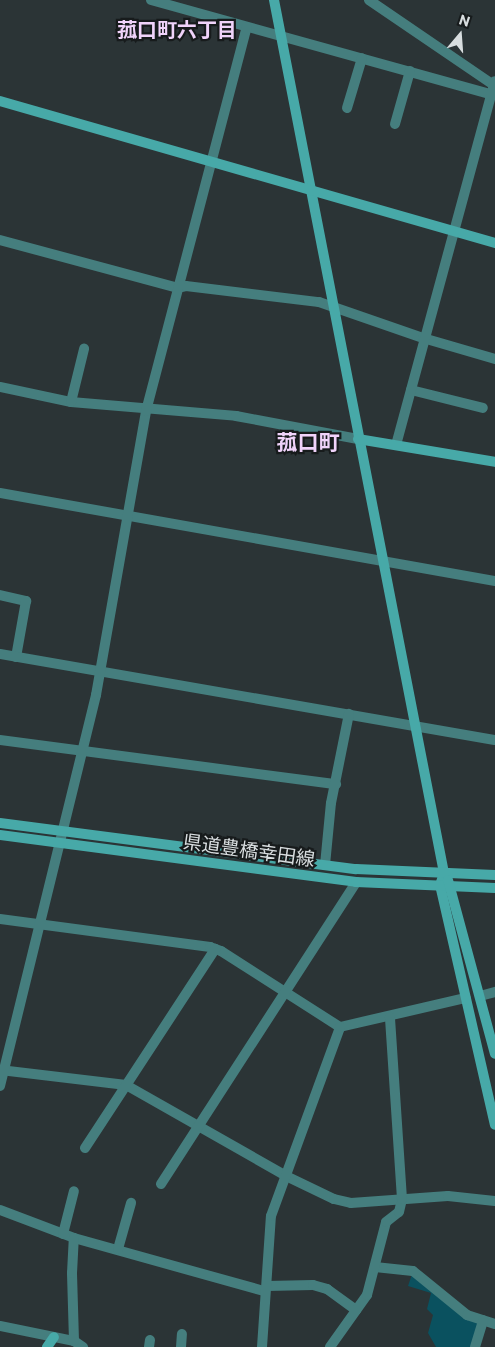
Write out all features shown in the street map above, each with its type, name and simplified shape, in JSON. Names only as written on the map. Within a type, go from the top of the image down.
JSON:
[{"type":"street","points":[[151,0],[410,71],[493,86]]},
{"type":"street","points":[[274,0],[308,187],[437,847],[444,873],[452,885],[495,1054]]},
{"type":"street","points":[[369,0],[493,86]]},
{"type":"street","points":[[0,1086],[2,1070],[83,751],[100,671],[146,411],[247,27]]},
{"type":"street","points":[[347,108],[362,58]]},
{"type":"street","points":[[394,124],[410,71]]},
{"type":"street","points":[[396,445],[423,338],[493,86]]},
{"type":"street","points":[[0,102],[308,187],[453,232],[495,243]]},
{"type":"street","points":[[0,240],[178,288],[186,286],[332,306],[423,338],[495,359]]},
{"type":"street","points":[[71,402],[84,349]]},
{"type":"street","points":[[0,387],[71,402],[146,411],[236,416],[495,462]]},
{"type":"street","points":[[411,390],[484,408]]},
{"type":"street","points":[[0,493],[495,581]]},
{"type":"street","points":[[0,595],[26,601],[16,657]]},
{"type":"street","points":[[0,654],[495,740]]},
{"type":"street","points":[[325,865],[336,784],[349,714]]},
{"type":"street","points":[[0,740],[336,784]]},
{"type":"street","name":"県道豊橋幸田線","points":[[0,824],[325,865],[495,875]]},
{"type":"street","name":"県道豊橋幸田線","points":[[0,835],[356,882],[495,888]]},
{"type":"street","points":[[444,873],[440,885],[495,1125]]},
{"type":"street","points":[[161,1184],[356,882]]},
{"type":"street","points":[[0,919],[215,949],[340,1027],[466,998]]},
{"type":"street","points":[[85,1148],[215,949]]},
{"type":"street","points":[[480,996],[495,992]]},
{"type":"street","points":[[330,1347],[367,1295],[386,1222],[398,1212],[402,1199],[390,1017]]},
{"type":"street","points":[[262,1347],[271,1216],[340,1027]]},
{"type":"street","points":[[2,1070],[126,1085],[286,1176],[334,1199],[351,1203],[448,1196],[495,1201]]},
{"type":"street","points":[[63,1234],[74,1191]]},
{"type":"street","points":[[118,1249],[131,1203]]},
{"type":"street","points":[[0,1210],[74,1238],[266,1288],[313,1285],[327,1288],[356,1310]]},
{"type":"street","points":[[0,1326],[79,1344],[74,1238]]},
{"type":"street","points":[[375,1267],[413,1271],[467,1315],[495,1324]]},
{"type":"street","points":[[475,1347],[483,1320]]},
{"type":"street","points":[[181,1347],[182,1334]]},
{"type":"street","points":[[47,1347],[54,1337]]},
{"type":"shaded area","points":[[412,1274],[477,1322],[479,1325],[472,1347],[436,1347],[428,1333],[433,1315],[427,1309],[431,1293],[408,1286]]},
{"type":"district","name":"菰口町六丁目","points":[[177,29]]},
{"type":"district","name":"菰口町","points":[[308,442]]}]
